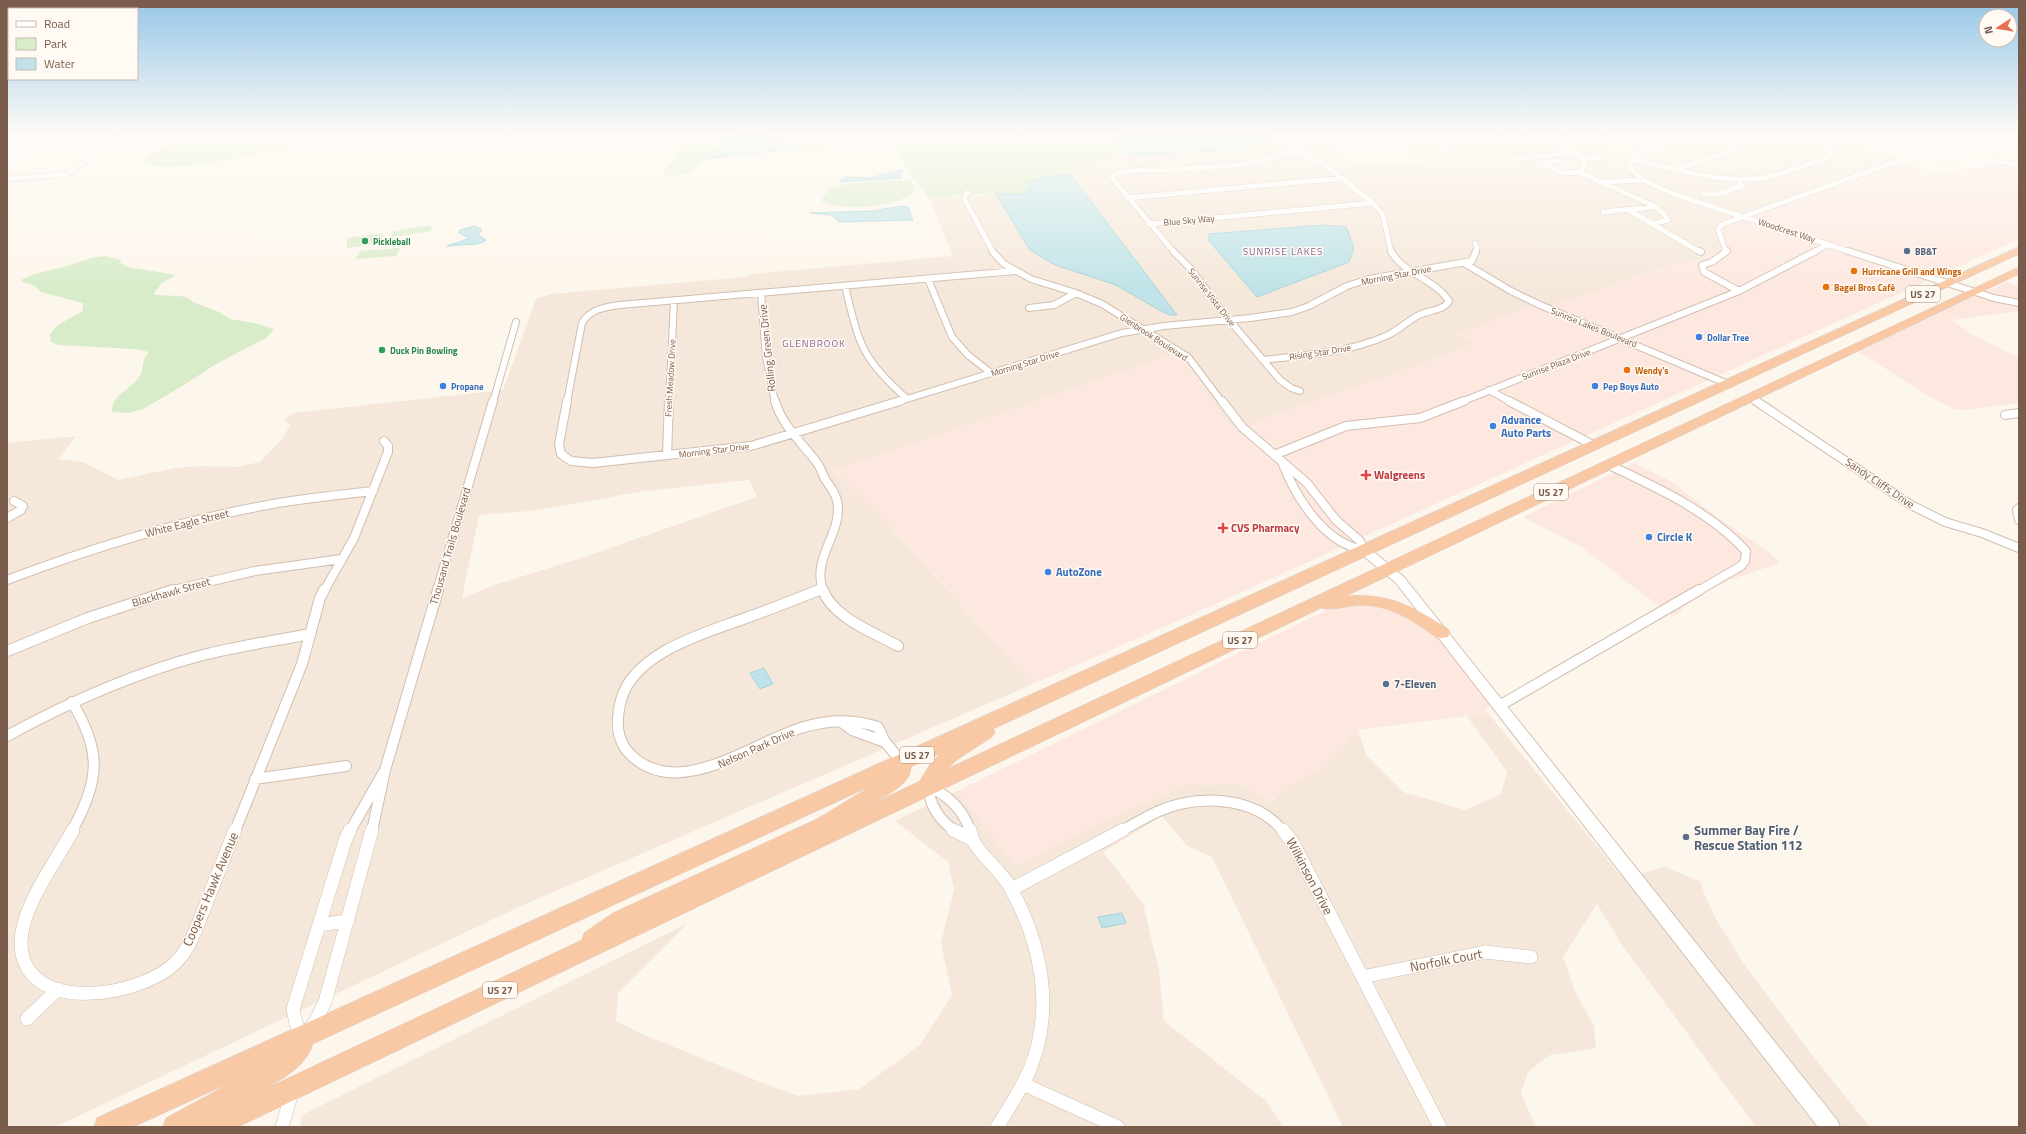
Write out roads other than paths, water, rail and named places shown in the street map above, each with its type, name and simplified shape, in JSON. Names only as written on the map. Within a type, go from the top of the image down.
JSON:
[{"type":"highway","name":"US 27","points":[[106,1127],[2019,250]]},
{"type":"highway","name":"US 27","points":[[211,1127],[2019,270]]},
{"type":"highway","points":[[1751,397],[1747,387],[1772,363]]},
{"type":"highway","points":[[1705,419],[1732,392],[1732,388],[1728,384]]},
{"type":"highway","points":[[1308,607],[1350,600],[1385,602],[1399,606],[1442,634]]},
{"type":"highway","points":[[928,787],[930,776],[940,764],[1017,710]]},
{"type":"highway","points":[[583,950],[598,934],[620,919],[835,818],[896,780],[902,771],[902,762]]},
{"type":"highway","points":[[175,1127],[281,1067],[299,1050],[304,1036]]},
{"type":"main road","points":[[1364,550],[1388,569],[1400,581],[1830,1127]]},
{"type":"street","name":"Sunrise Vista Drive","points":[[1116,186],[1149,224],[1195,273],[1229,319],[1282,382],[1300,391]]},
{"type":"street","points":[[1127,198],[1257,186]]},
{"type":"street","name":"Rising Star Drive","points":[[1263,360],[1324,353],[1364,344],[1393,332],[1419,315],[1442,308],[1448,303],[1448,298],[1445,294],[1411,272],[1395,258],[1389,249],[1384,217],[1380,210],[1374,203],[1352,186]]},
{"type":"street","points":[[1609,186],[1653,207],[1666,216],[1668,220],[1653,224]]},
{"type":"street","name":"Woodcrest Way","points":[[1655,186],[1663,190],[1994,298]]},
{"type":"street","points":[[1704,194],[1717,194],[1742,186]]},
{"type":"street","points":[[1740,291],[1704,272],[1702,265],[1712,262],[1728,251],[1718,229],[1723,224],[1743,216],[1827,186]]},
{"type":"street","name":"Glenbrook Boulevard","points":[[968,192],[964,198],[990,250],[1000,262],[1014,271],[1036,281],[1076,293],[1102,304],[1191,360],[1242,427],[1307,483],[1336,520],[1360,541],[1364,550]]},
{"type":"street","name":"Blue Sky Way","points":[[1149,224],[1374,203]]},
{"type":"street","points":[[1603,212],[1653,207]]},
{"type":"street","points":[[1627,210],[1702,252]]},
{"type":"street","points":[[1464,263],[1472,261],[1477,248],[1475,243]]},
{"type":"street","name":"Sunrise Plaza Drive","points":[[1274,455],[1346,426],[1412,420],[1740,291],[1778,273],[1791,262],[1829,244]]},
{"type":"street","name":"Morning Star Drive","points":[[571,461],[593,463],[752,446],[1107,337],[1143,329],[1300,310],[1319,303],[1339,290],[1356,283],[1377,277],[1464,263]]},
{"type":"street","name":"Sunrise Lakes Boulevard","points":[[1464,263],[1525,298],[1728,384]]},
{"type":"street","points":[[562,467],[571,461],[561,454],[559,444],[582,324],[590,311],[614,306],[1014,271]]},
{"type":"street","points":[[928,279],[952,337],[964,351],[991,373]]},
{"type":"street","points":[[845,286],[858,340],[863,351],[878,372],[906,398]]},
{"type":"street","name":"Rolling Green Drive","points":[[761,293],[771,392],[778,410],[792,434],[816,462],[836,498],[838,512],[821,560],[819,573],[822,589]]},
{"type":"street","points":[[1029,308],[1054,305],[1076,293]]},
{"type":"street","points":[[1994,298],[2019,303]]},
{"type":"street","points":[[1994,298],[2005,305],[2019,309]]},
{"type":"street","name":"Fresh Meadow Drive","points":[[667,455],[674,301]]},
{"type":"street","name":"Thousand Trails Boulevard","points":[[386,770],[350,829],[293,1009],[293,1020],[297,1029],[304,1036],[322,1010],[348,921],[373,827],[386,770],[516,322]]},
{"type":"street","points":[[1489,390],[1593,445]]},
{"type":"street","name":"Sandy Cliffs Drive","points":[[1751,397],[1911,505],[1945,522],[1982,533],[2019,548]]},
{"type":"street","points":[[2005,415],[2019,413]]},
{"type":"street","name":"Coopers Hawk Avenue","points":[[72,702],[88,728],[92,741],[95,763],[93,778],[79,816],[27,914],[23,924],[21,943],[24,962],[34,976],[45,984],[58,989],[91,994],[122,990],[160,974],[182,956],[194,933],[302,664],[320,598],[354,538],[373,491],[388,452],[388,446],[384,441]]},
{"type":"street","points":[[1284,464],[1292,485],[1320,522],[1342,542],[1364,550]]},
{"type":"street","points":[[1499,706],[1741,566],[1745,561],[1746,552],[1740,544],[1700,513],[1609,465]]},
{"type":"street","name":"White Eagle Street","points":[[7,580],[94,549],[185,523],[274,504],[373,491]]},
{"type":"street","points":[[7,518],[21,510],[22,506],[14,501]]},
{"type":"street","points":[[2019,508],[2017,510],[2019,520]]},
{"type":"street","name":"Blackhawk Street","points":[[7,651],[95,615],[171,590],[259,570],[342,559]]},
{"type":"street","points":[[822,589],[832,604],[843,614],[898,646]]},
{"type":"street","name":"Nelson Park Drive","points":[[822,589],[697,636],[656,657],[634,677],[625,691],[618,715],[618,732],[624,748],[636,760],[656,769],[681,772],[702,770],[726,763],[791,731],[803,727],[842,723],[852,730],[885,742],[902,762]]},
{"type":"street","points":[[7,736],[72,702],[115,683],[173,664],[236,648],[310,634]]},
{"type":"street","points":[[255,779],[346,766]]},
{"type":"street","points":[[972,840],[958,835],[948,826],[931,803],[928,787],[940,791],[950,800],[969,826],[972,840],[1000,872],[1012,889],[1037,944],[1044,987],[1044,1010],[1040,1039],[1036,1054],[1023,1084],[1012,1106],[997,1127]]},
{"type":"street","name":"Wilkinson Drive","points":[[1012,889],[1167,808],[1184,803],[1209,800],[1239,804],[1265,814],[1286,833],[1440,1127]]},
{"type":"street","points":[[319,926],[348,921]]},
{"type":"street","name":"Norfolk Court","points":[[1362,977],[1485,952],[1531,957]]},
{"type":"street","points":[[27,1019],[58,989]]},
{"type":"street","points":[[1023,1084],[1118,1127]]},
{"type":"street","points":[[282,1127],[293,1088]]},
{"type":"water","points":[[1029,186],[1079,186],[1177,315],[1170,315],[1159,310],[1116,285],[1055,265],[1030,250],[996,194],[1024,194]]},
{"type":"water","points":[[902,206],[908,207],[913,220],[839,222],[831,215],[810,213],[872,211]]},
{"type":"water","points":[[1324,225],[1346,227],[1354,248],[1349,262],[1257,297],[1209,241],[1209,234]]},
{"type":"water","points":[[475,226],[482,230],[478,235],[485,239],[485,241],[477,244],[447,246],[468,239],[468,237],[459,233],[460,230]]},
{"type":"water","points":[[764,668],[773,684],[760,689],[750,673]]},
{"type":"water","points":[[1122,913],[1126,923],[1102,928],[1098,917]]},
{"type":"place","name":"Pickleball","points":[[365,241]]},
{"type":"place","name":"BB&T","points":[[1907,251]]},
{"type":"place","name":"Hurricane Grill and Wings","points":[[1854,271]]},
{"type":"place","name":"Bagel Bros Café","points":[[1826,287]]},
{"type":"place","name":"Dollar Tree","points":[[1699,337]]},
{"type":"place","name":"Duck Pin Bowling","points":[[382,350]]},
{"type":"place","name":"Wendy's","points":[[1627,370]]},
{"type":"place","name":"Propane","points":[[443,386]]},
{"type":"place","name":"Pep Boys Auto","points":[[1595,386]]},
{"type":"place","name":"Advance Auto Parts","points":[[1493,426]]},
{"type":"place","name":"Walgreens","points":[[1366,475]]},
{"type":"place","name":"CVS Pharmacy","points":[[1223,528]]},
{"type":"place","name":"Circle K","points":[[1649,537]]},
{"type":"place","name":"AutoZone","points":[[1048,572]]},
{"type":"place","name":"7-Eleven","points":[[1386,684]]},
{"type":"place","name":"Summer Bay Fire / Rescue Station 112","points":[[1686,837]]},
{"type":"district","name":"SUNRISE LAKES","points":[[1283,251]]},
{"type":"district","name":"GLENBROOK","points":[[814,343]]}]
